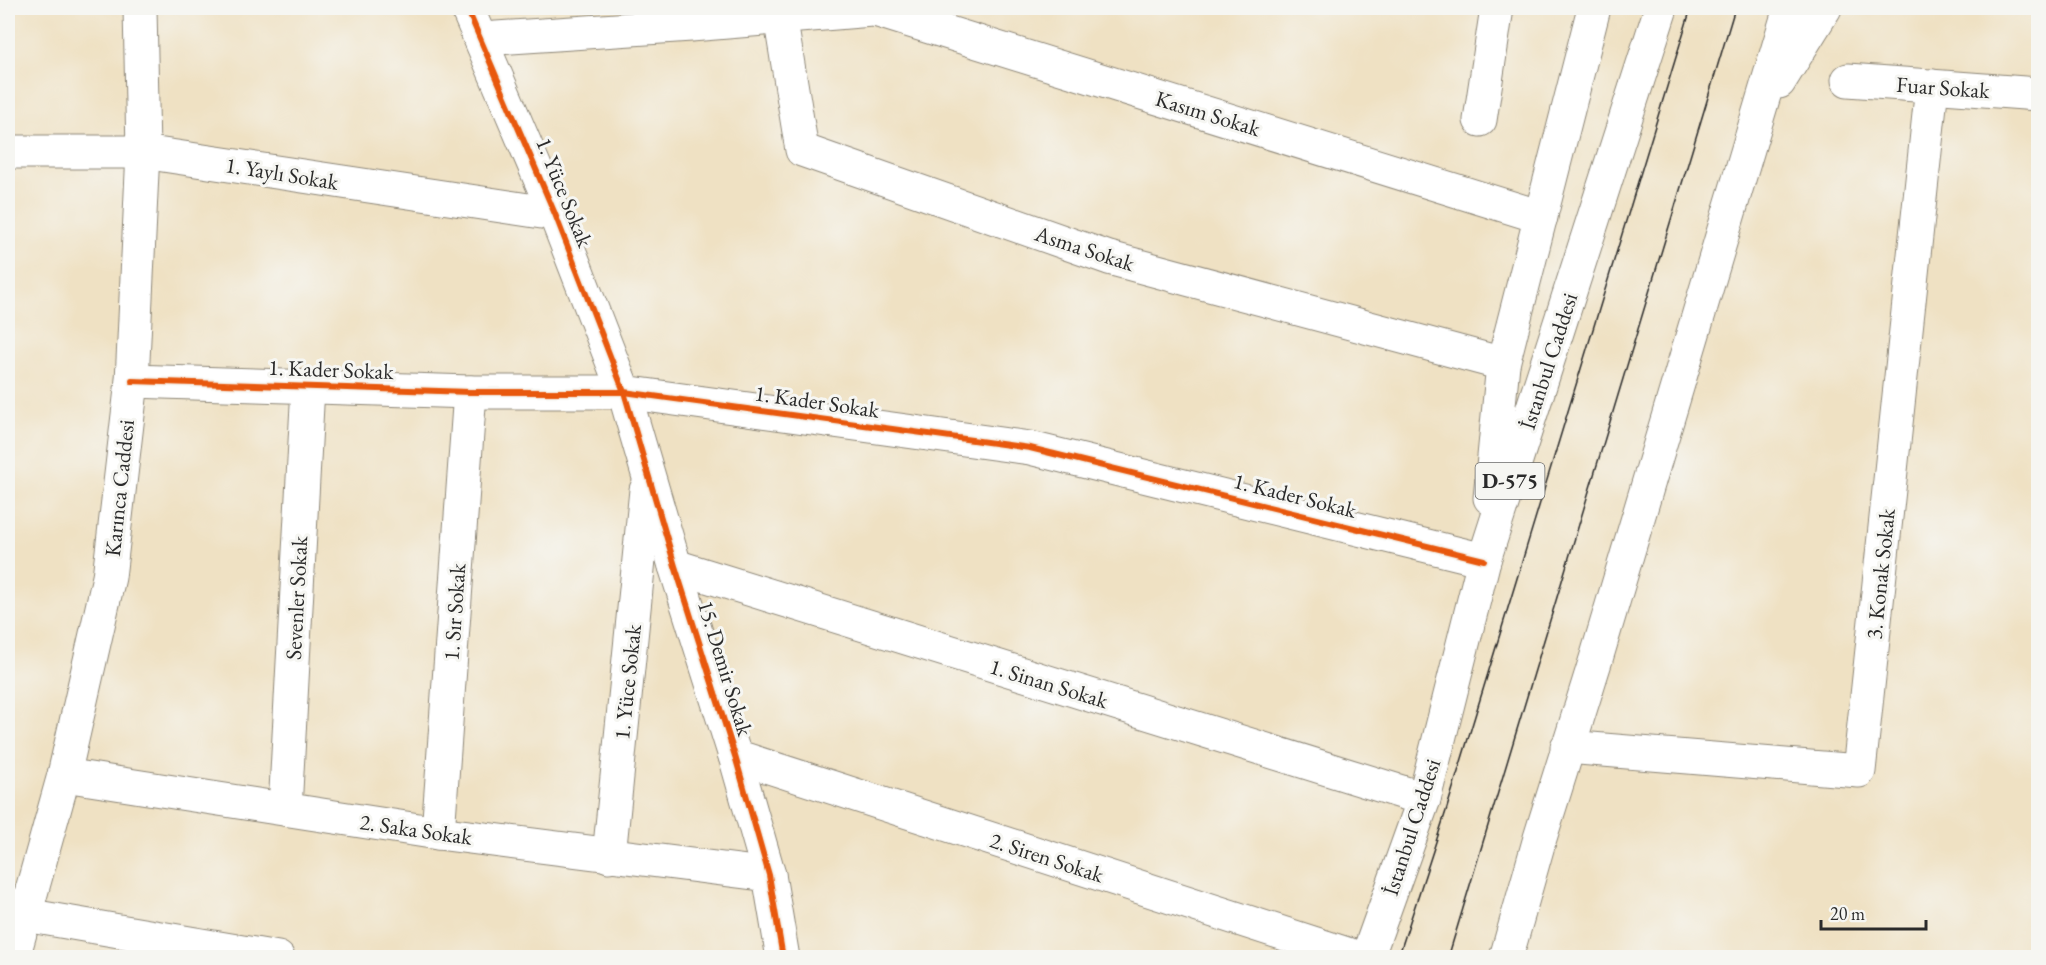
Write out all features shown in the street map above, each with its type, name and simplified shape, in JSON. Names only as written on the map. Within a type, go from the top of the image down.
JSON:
[{"type":"main road","name":"Karınca Caddesi","points":[[13,957],[64,775],[109,577],[132,381],[143,152],[140,8]]},
{"type":"main road","name":"1. Yüce Sokak","points":[[467,8],[555,214],[624,392]]},
{"type":"main road","points":[[1480,120],[1497,8]]},
{"type":"main road","points":[[1484,560],[1503,364],[1594,8]]},
{"type":"main road","name":"İstanbul Caddesi","points":[[1367,957],[1424,799],[1484,560],[1661,8]]},
{"type":"main road","points":[[1506,957],[1790,8]]},
{"type":"main road","points":[[1755,122],[1825,8]]},
{"type":"main road","points":[[482,39],[693,16],[780,16],[886,9]]},
{"type":"main road","name":"Kasım Sokak","points":[[886,9],[1540,217]]},
{"type":"main road","name":"Asma Sokak","points":[[780,16],[802,150],[1109,258],[1503,364]]},
{"type":"main road","name":"Fuar Sokak","points":[[1848,80],[2038,94]]},
{"type":"main road","name":"3. Konak Sokak","points":[[1567,747],[1859,771],[1932,86]]},
{"type":"main road","name":"1. Yaylı Sokak","points":[[8,152],[143,152],[555,214]]},
{"type":"main road","name":"1. Kader Sokak","points":[[132,381],[470,392],[624,392],[1030,448],[1484,560]]},
{"type":"main road","name":"Sevenler Sokak","points":[[285,809],[308,387]]},
{"type":"main road","name":"1. Sır Sokak","points":[[438,833],[470,392]]},
{"type":"main road","name":"15. Demir Sokak","points":[[624,392],[675,566],[735,756],[790,955]]},
{"type":"main road","name":"1. Yüce Sokak","points":[[609,855],[648,474]]},
{"type":"main road","name":"1. Sinan Sokak","points":[[675,566],[1424,799]]},
{"type":"main road","name":"2. Siren Sokak","points":[[735,756],[1359,957]]},
{"type":"main road","name":"2. Saka Sokak","points":[[64,775],[438,833],[769,875]]},
{"type":"main road","points":[[25,915],[278,957]]},
{"type":"tram line","points":[[1398,958],[1446,811],[1691,8]]},
{"type":"tram line","points":[[1448,958],[1735,8]]},
{"type":"cycle path","points":[[467,8],[555,214],[624,392],[769,875],[783,958]]},
{"type":"cycle path","points":[[132,381],[470,392],[624,392],[1030,448],[1484,560]]}]
